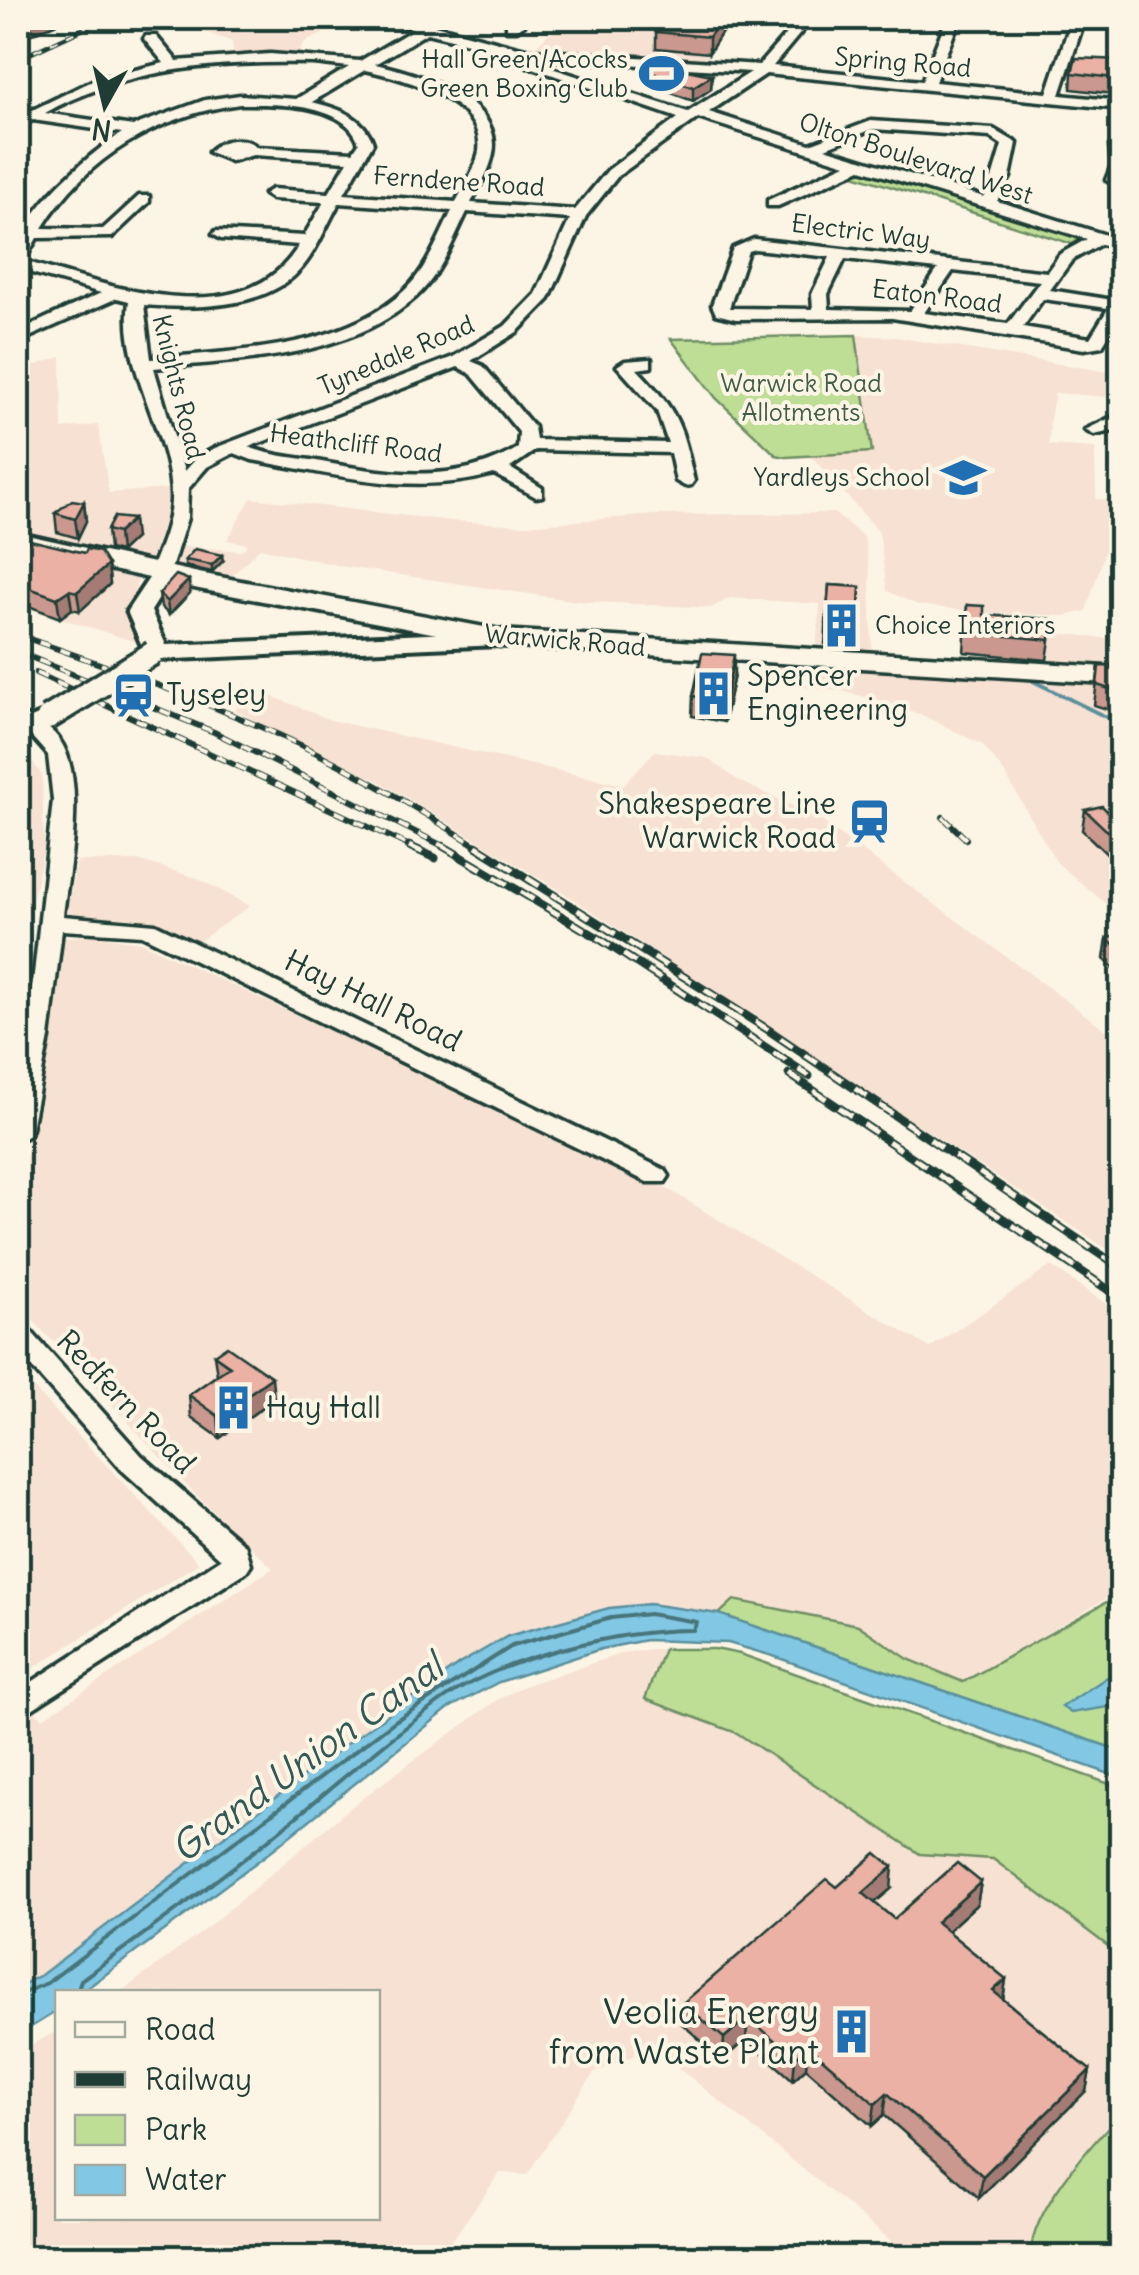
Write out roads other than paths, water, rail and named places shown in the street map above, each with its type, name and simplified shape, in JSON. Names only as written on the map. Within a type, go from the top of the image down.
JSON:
[{"type":"highway","name":"Warwick Road","points":[[18,542],[163,574],[500,638],[1122,676]]},
{"type":"main road","points":[[152,653],[154,646],[140,611],[163,574]]},
{"type":"main road","points":[[403,642],[433,636],[442,627]]},
{"type":"main road","points":[[33,722],[152,653],[500,638]]},
{"type":"street","name":"Spring Road","points":[[385,18],[530,54],[1122,105]]},
{"type":"street","name":"Tynedale Road","points":[[228,450],[459,360],[525,318],[551,282],[580,215],[628,159],[737,90],[761,71],[807,18]]},
{"type":"street","points":[[926,87],[954,18]]},
{"type":"street","points":[[1052,98],[1079,18]]},
{"type":"street","points":[[298,103],[427,27]]},
{"type":"street","name":"Olton Boulevard West","points":[[446,33],[692,115],[1122,245]]},
{"type":"street","points":[[150,39],[174,66]]},
{"type":"street","points":[[24,119],[83,88],[174,66],[283,60],[360,66],[407,78],[446,93],[472,112],[486,130],[487,153],[419,284],[379,315],[287,348],[146,364]]},
{"type":"street","points":[[256,100],[298,103],[336,114],[360,129],[366,142],[283,279],[247,294],[190,303],[136,299],[18,261],[32,233],[65,187],[150,120],[199,106],[256,100]]},
{"type":"street","points":[[24,119],[134,131]]},
{"type":"street","points":[[810,149],[871,125],[993,134],[1010,143],[1001,183],[995,197],[985,205]]},
{"type":"street","points":[[723,129],[724,134],[839,173],[1071,246]]},
{"type":"street","points":[[1122,144],[1117,146],[1119,165],[1113,180],[1122,185]]},
{"type":"street","points":[[253,151],[356,157]]},
{"type":"street","points":[[773,203],[858,165]]},
{"type":"street","name":"Ferndene Road","points":[[272,194],[580,215]]},
{"type":"street","points":[[32,233],[91,236],[113,232],[144,199]]},
{"type":"street","points":[[220,234],[310,240]]},
{"type":"street","name":"Eaton Road","points":[[726,313],[914,316],[1012,330],[1066,257],[1100,238]]},
{"type":"street","name":"Electric Way","points":[[726,313],[720,305],[743,246],[948,267],[1042,285],[1117,308],[1096,342],[1084,344],[1012,330]]},
{"type":"street","points":[[821,312],[820,294],[840,254]]},
{"type":"street","points":[[914,316],[948,267]]},
{"type":"street","points":[[18,337],[114,293]]},
{"type":"street","name":"Knights Road","points":[[136,299],[134,314],[180,488],[177,519],[160,569],[163,574]]},
{"type":"street","points":[[459,360],[477,370],[498,394],[528,430],[530,445],[675,448]]},
{"type":"street","points":[[644,363],[626,366],[665,410],[674,428],[675,448],[685,481]]},
{"type":"street","name":"Heathcliff Road","points":[[166,443],[184,449],[228,450],[419,480],[466,478],[498,469],[530,445]]},
{"type":"street","name":"Knights Road","points":[[180,488],[201,463],[228,450]]},
{"type":"street","points":[[498,469],[536,492]]},
{"type":"street","points":[[18,1134],[52,922],[63,796],[57,752],[33,722]]},
{"type":"street","name":"Hay Hall Road","points":[[52,922],[147,929],[656,1176]]},
{"type":"street","name":"Redfern Road","points":[[18,1335],[132,1463],[235,1553],[236,1564],[18,1706]]},
{"type":"water","points":[[649,1604],[719,1614],[1121,1751],[1121,1778],[728,1643],[646,1640],[601,1649],[499,1682],[449,1708],[266,1855],[85,1990],[55,1990],[55,2012],[18,2035],[18,1987],[41,1975],[353,1739],[459,1664],[508,1636],[609,1608]]},
{"type":"water","points":[[1121,1668],[1121,1705],[1071,1713],[1062,1707]]},
{"type":"waterway","points":[[1033,681],[1122,725]]},
{"type":"railway","points":[[18,59],[107,18]]},
{"type":"railway","points":[[18,635],[118,670],[281,736],[407,803],[480,848]]},
{"type":"railway","points":[[18,652],[214,732],[443,846]]},
{"type":"railway","points":[[36,673],[414,848]]},
{"type":"railway","points":[[943,817],[966,839]]},
{"type":"railway","points":[[409,846],[435,858]]},
{"type":"railway","points":[[443,846],[447,848]]},
{"type":"railway","points":[[443,846],[600,939],[809,1076]]},
{"type":"railway","points":[[476,846],[767,1029],[1122,1269]]},
{"type":"railway","points":[[789,1074],[1122,1299]]},
{"type":"place","name":"Hall Green/Acocks Green Boxing Club","points":[[661,73]]},
{"type":"place","name":"Yardleys School","points":[[963,477]]},
{"type":"place","name":"Choice Interiors","points":[[842,625]]},
{"type":"place","name":"Spencer Engineering","points":[[714,693]]},
{"type":"place","name":"Tyseley","points":[[133,695]]},
{"type":"place","name":"Shakespeare Line Warwick Road","points":[[869,821]]},
{"type":"place","name":"Hay Hall","points":[[233,1408]]},
{"type":"place","name":"Veolia Energy from Waste Plant","points":[[852,2032]]},
{"type":"park label","name":"Warwick Road Allotments","points":[[801,398]]},
{"type":"water label","name":"Grand Union Canal","points":[[307,1758]]}]
